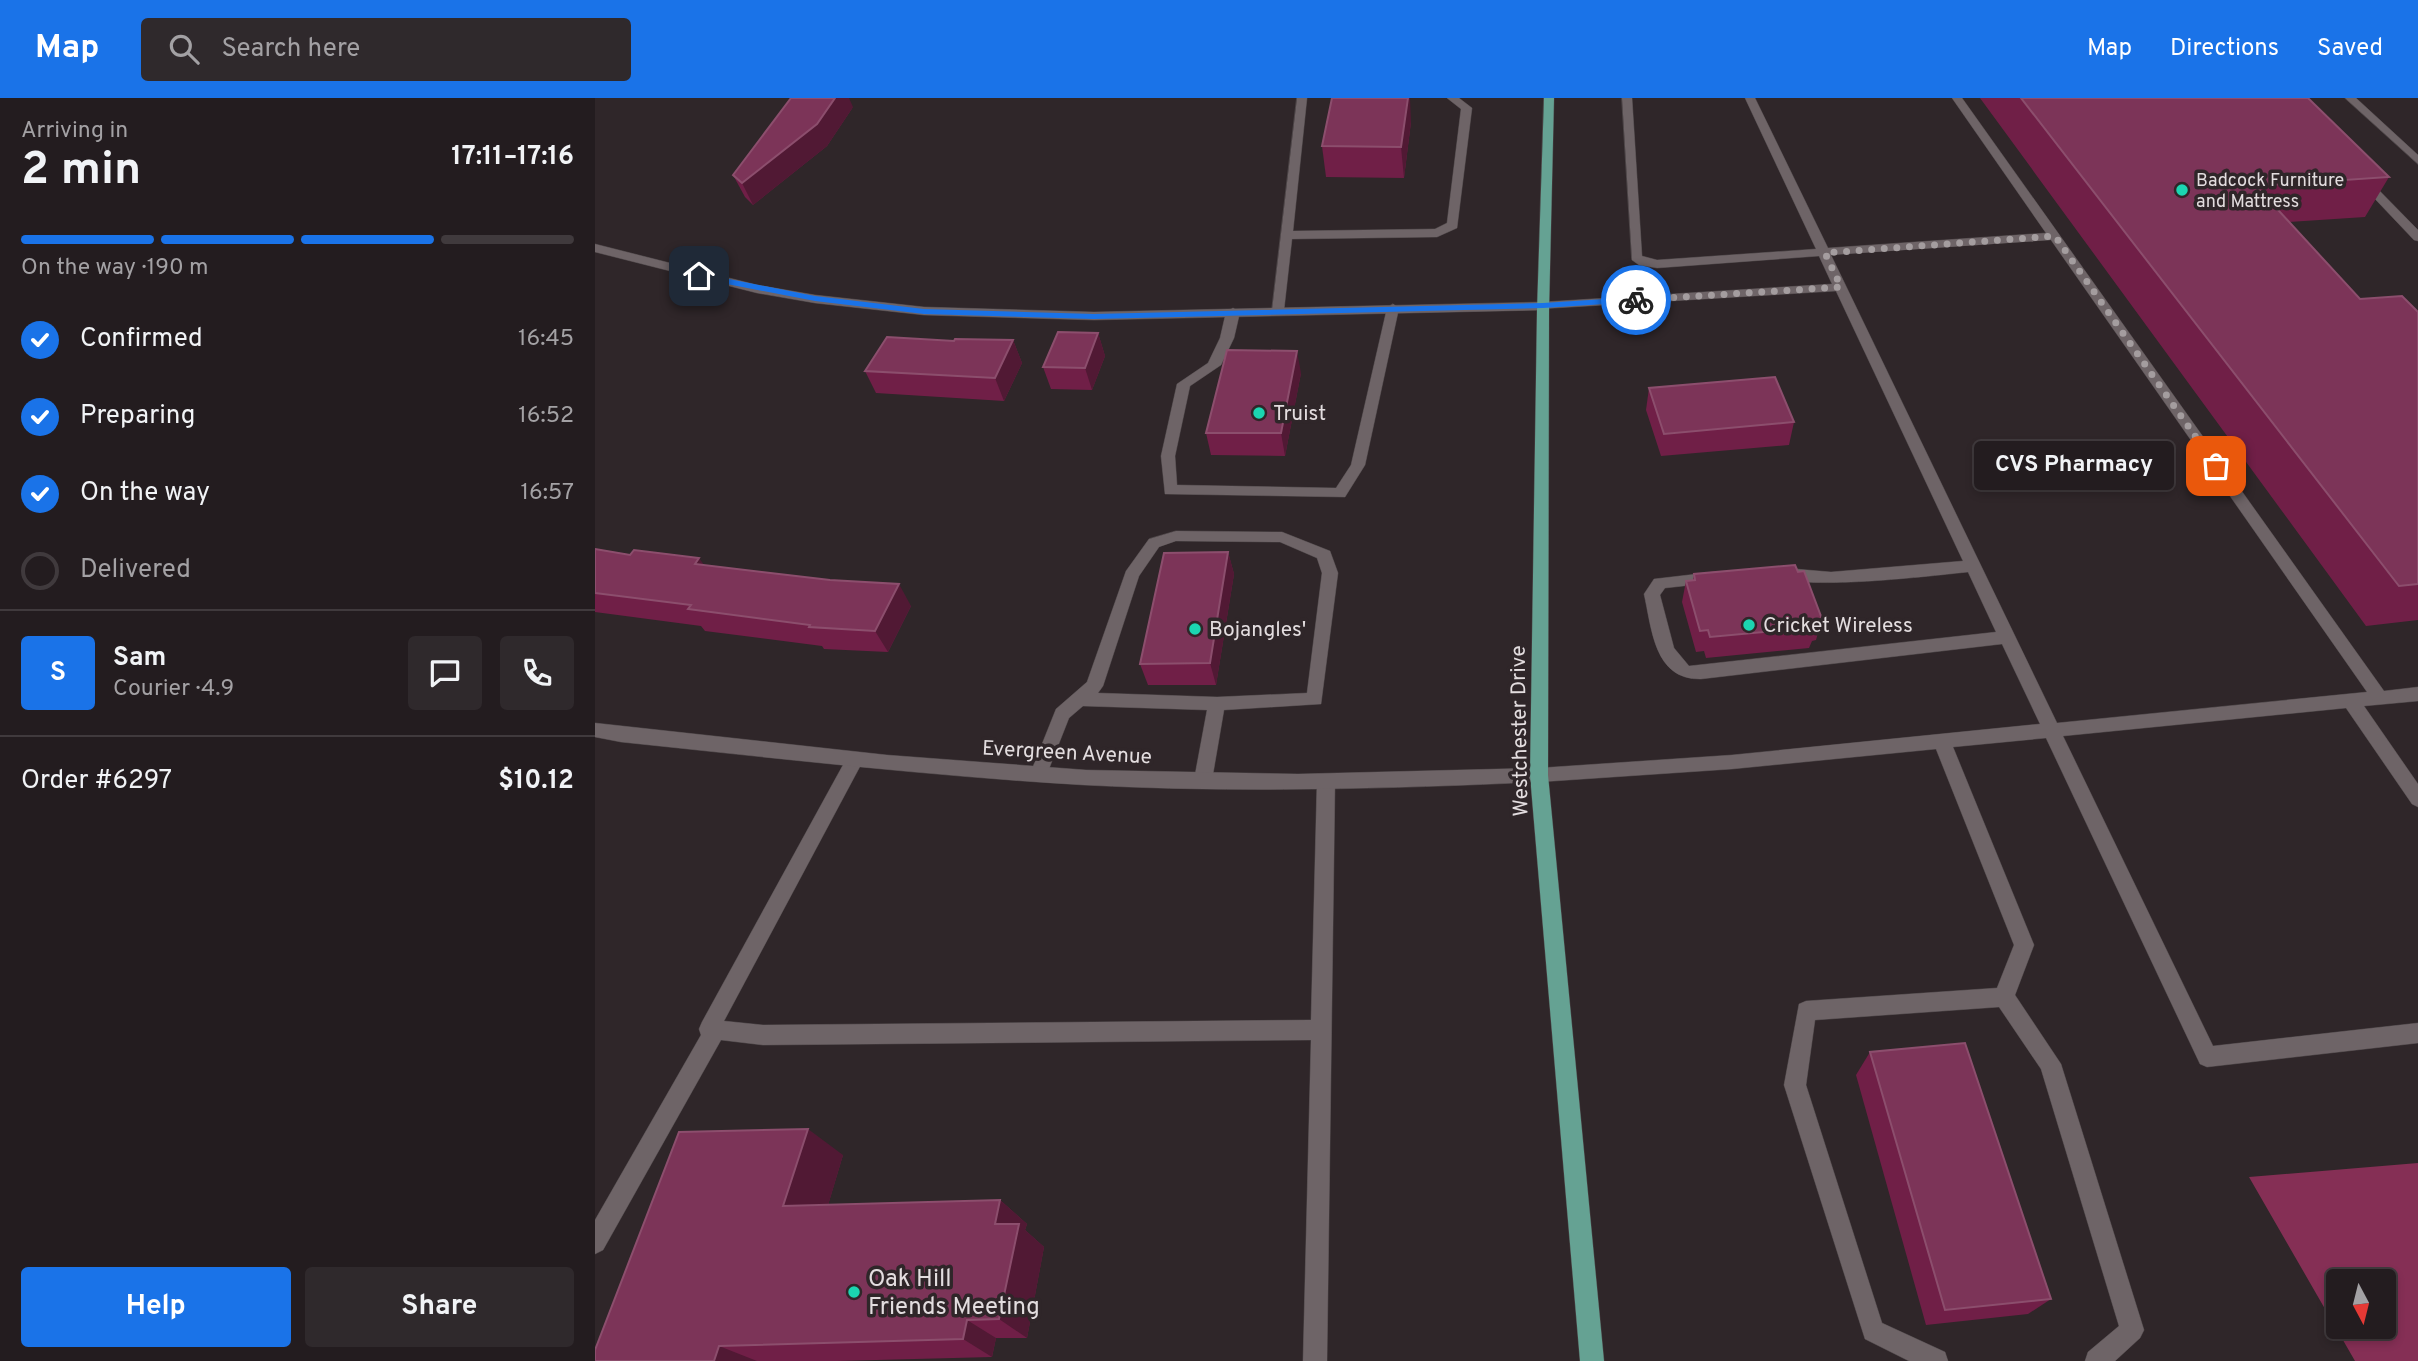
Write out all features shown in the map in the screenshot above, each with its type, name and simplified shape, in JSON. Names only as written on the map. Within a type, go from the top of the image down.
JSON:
[{"type":"main road","name":"Westchester Drive","points":[[1549,98],[1549,172],[1543,306],[1539,775],[1592,1361]]},
{"type":"street","points":[[1278,310],[1302,98]]},
{"type":"street","points":[[1286,235],[1437,233],[1453,225],[1467,108],[1452,98]]},
{"type":"street","points":[[1627,98],[1636,257],[1643,262],[1657,264],[2055,236]]},
{"type":"street","points":[[1750,98],[2207,1058],[2418,1033]]},
{"type":"street","points":[[1957,98],[2380,698]]},
{"type":"street","points":[[2350,98],[2418,161]]},
{"type":"street","points":[[2351,167],[2418,237]]},
{"type":"street","points":[[595,248],[757,289],[815,299],[924,311],[1094,316],[1543,306],[1841,287]]},
{"type":"street","points":[[1233,312],[1227,338],[1214,365],[1184,384],[1179,397],[1168,456],[1170,490],[1340,493],[1358,465],[1393,309]]},
{"type":"street","points":[[1039,774],[1062,715],[1094,686],[1132,575],[1154,544],[1176,536],[1282,537],[1324,555],[1330,573],[1315,699],[1217,704],[1081,699]]},
{"type":"street","points":[[1769,575],[1796,573],[1831,579],[1974,566]]},
{"type":"street","points":[[1728,578],[1660,583],[1652,594],[1665,648],[1673,662],[1683,671],[1700,672],[2008,637]]},
{"type":"street","name":"Evergreen Avenue","points":[[595,730],[855,759],[1039,774],[1203,780],[1393,782],[1732,762],[2418,694]]},
{"type":"street","points":[[2351,701],[2418,799]]},
{"type":"street","points":[[1203,780],[1217,704]]},
{"type":"street","points":[[1943,742],[2025,945],[2004,997]]},
{"type":"street","points":[[855,759],[709,1029],[763,1035],[1321,1030]]},
{"type":"street","points":[[1315,1361],[1326,781]]},
{"type":"street","points":[[1936,1361],[1873,1331],[1795,1085],[1806,1010],[2004,997]]},
{"type":"street","points":[[2004,997],[2050,1064],[2132,1330],[2097,1361]]},
{"type":"street","points":[[595,1242],[715,1030]]},
{"type":"shaded area","points":[[2418,1163],[2418,1361],[2355,1361],[2342,1339],[2396,1339],[2396,1269],[2326,1269],[2326,1311],[2249,1177]]},
{"type":"building","points":[[791,98],[835,98],[817,124],[742,183],[733,175]]},
{"type":"building","points":[[1332,98],[1408,98],[1401,147],[1322,146]]},
{"type":"building","points":[[2021,98],[2308,98],[2389,177],[2256,186],[2360,299],[2402,296],[2418,312],[2418,584],[2399,586]]},
{"type":"building","points":[[1058,332],[1098,333],[1085,368],[1043,367]]},
{"type":"building","points":[[887,337],[954,341],[1013,340],[995,378],[865,371]]},
{"type":"building","points":[[1227,350],[1297,351],[1281,433],[1206,433]]},
{"type":"building","points":[[1775,377],[1794,422],[1664,434],[1649,388]]},
{"type":"building","points":[[595,549],[630,555],[634,550],[699,558],[695,564],[830,580],[899,584],[875,631],[809,627],[810,625],[688,609],[691,605],[595,593]]},
{"type":"building","points":[[1228,552],[1210,663],[1140,664],[1164,553]]},
{"type":"building","points":[[1795,565],[1798,572],[1804,571],[1822,619],[1813,620],[1816,627],[1710,637],[1708,630],[1700,631],[1686,581],[1695,580],[1694,574]]},
{"type":"building","points":[[1965,1043],[2051,1299],[1945,1310],[1870,1052]]},
{"type":"building","name":"Oak Hill Friends Meeting","points":[[808,1129],[783,1206],[1000,1200],[995,1224],[1019,1224],[999,1319],[967,1320],[963,1339],[719,1346],[714,1361],[595,1361],[595,1350],[679,1132]]},
{"type":"way so far","points":[[1636,300],[1841,287],[1825,253],[2055,236],[2216,466]]},
{"type":"place","name":"Badcock Furniture and Mattress","points":[[2182,190]]},
{"type":"place","name":"Truist","points":[[1259,413]]},
{"type":"place","name":"CVS Pharmacy","points":[[2216,466]]},
{"type":"place","name":"Cricket Wireless","points":[[1749,625]]},
{"type":"place","name":"Bojangles'","points":[[1195,629]]},
{"type":"place","name":"Oak Hill Friends Meeting","points":[[854,1292]]},
{"type":"route","points":[[699,276],[815,299],[924,311],[1094,316],[1543,306],[1636,300]]}]
